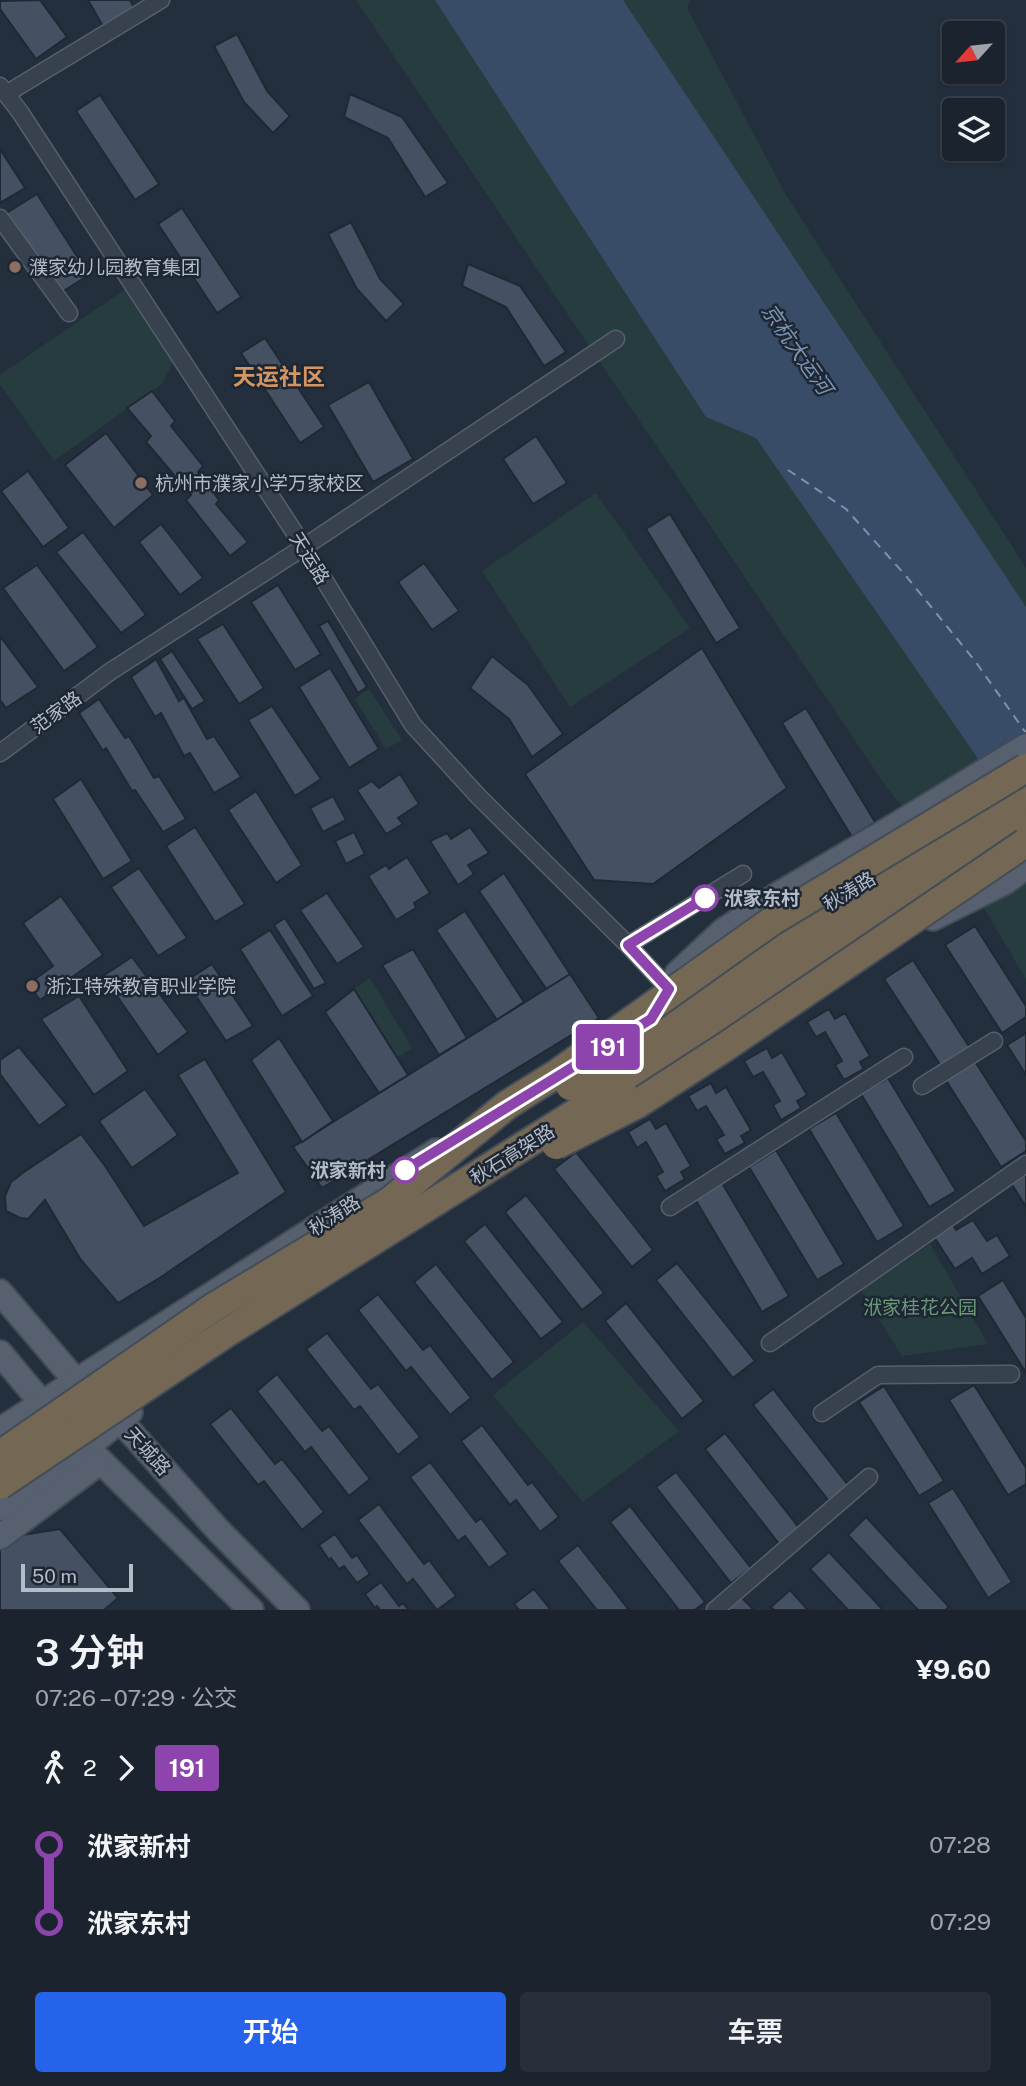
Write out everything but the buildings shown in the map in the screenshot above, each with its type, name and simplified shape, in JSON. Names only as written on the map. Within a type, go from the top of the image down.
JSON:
[{"type":"highway","points":[[391,1216],[507,1105],[558,1073],[772,921],[1026,768]]},
{"type":"highway","name":"秋石高架路","points":[[0,1485],[226,1333],[391,1216],[874,890],[1026,795]]},
{"type":"highway","name":"秋石高架路","points":[[0,1455],[214,1307],[391,1216],[1026,824]]},
{"type":"highway","points":[[391,1216],[637,1104],[1026,843]]},
{"type":"main road","points":[[651,1019],[678,973],[723,931],[779,894],[1026,746]]},
{"type":"main road","name":"秋涛路","points":[[0,1430],[377,1187],[651,1019],[786,928],[940,837],[1026,782]]},
{"type":"main road","points":[[0,1537],[93,1455],[119,1419],[639,1085],[704,1047],[831,961],[970,888],[1026,843]]},
{"type":"main road","points":[[970,888],[1004,882],[1026,867]]},
{"type":"main road","name":"天城路","points":[[0,1292],[75,1380],[119,1419],[218,1530],[297,1610]]},
{"type":"main road","name":"天城路","points":[[0,1353],[41,1402],[251,1610]]},
{"type":"main road","points":[[0,1508],[93,1455]]},
{"type":"street","points":[[3,90],[161,0]]},
{"type":"street","name":"天运路","points":[[3,90],[304,547],[414,725],[478,796],[669,989]]},
{"type":"street","points":[[0,218],[69,313]]},
{"type":"street","name":"范家路","points":[[0,753],[111,671],[304,547],[616,339]]},
{"type":"street","points":[[628,945],[743,874]]},
{"type":"street","points":[[922,1086],[994,1041]]},
{"type":"street","points":[[670,1207],[904,1057]]},
{"type":"street","points":[[770,1343],[1026,1164]]},
{"type":"street","points":[[822,1413],[878,1375],[1011,1374]]},
{"type":"street","points":[[715,1610],[869,1477]]},
{"type":"green space","points":[[356,0],[690,0],[687,8],[786,195],[1026,568],[1026,979],[981,903],[887,788]]},
{"type":"green space","points":[[127,288],[173,362],[162,384],[54,461],[0,384],[0,375]]},
{"type":"green space","points":[[596,493],[690,628],[570,707],[482,571]]},
{"type":"green space","points":[[369,689],[402,740],[386,749],[355,699]]},
{"type":"green space","points":[[370,978],[412,1048],[397,1057],[354,989]]},
{"type":"green space","name":"洑家桂花公园","points":[[930,1244],[988,1344],[902,1356],[861,1290]]},
{"type":"green space","points":[[583,1322],[679,1431],[583,1502],[493,1395]]},
{"type":"water","name":"京杭大运河","points":[[435,0],[623,0],[1026,607],[1026,828],[756,438],[706,417]]},
{"type":"ferry route","points":[[788,470],[846,509],[906,576],[975,661],[1026,733]]},
{"type":"bus line","name":"191","points":[[405,1170],[645,1025],[669,989],[628,945],[705,898]]},
{"type":"place","name":"濮家幼儿园教育集团","points":[[15,267]]},
{"type":"place","name":"杭州市濮家小学万家校区","points":[[141,483]]},
{"type":"place","name":"洑家东村","points":[[705,898]]},
{"type":"place","name":"浙江特殊教育职业学院","points":[[32,986]]},
{"type":"place","name":"洑家新村","points":[[405,1170]]},
{"type":"district","name":"天运社区","points":[[279,376]]}]
